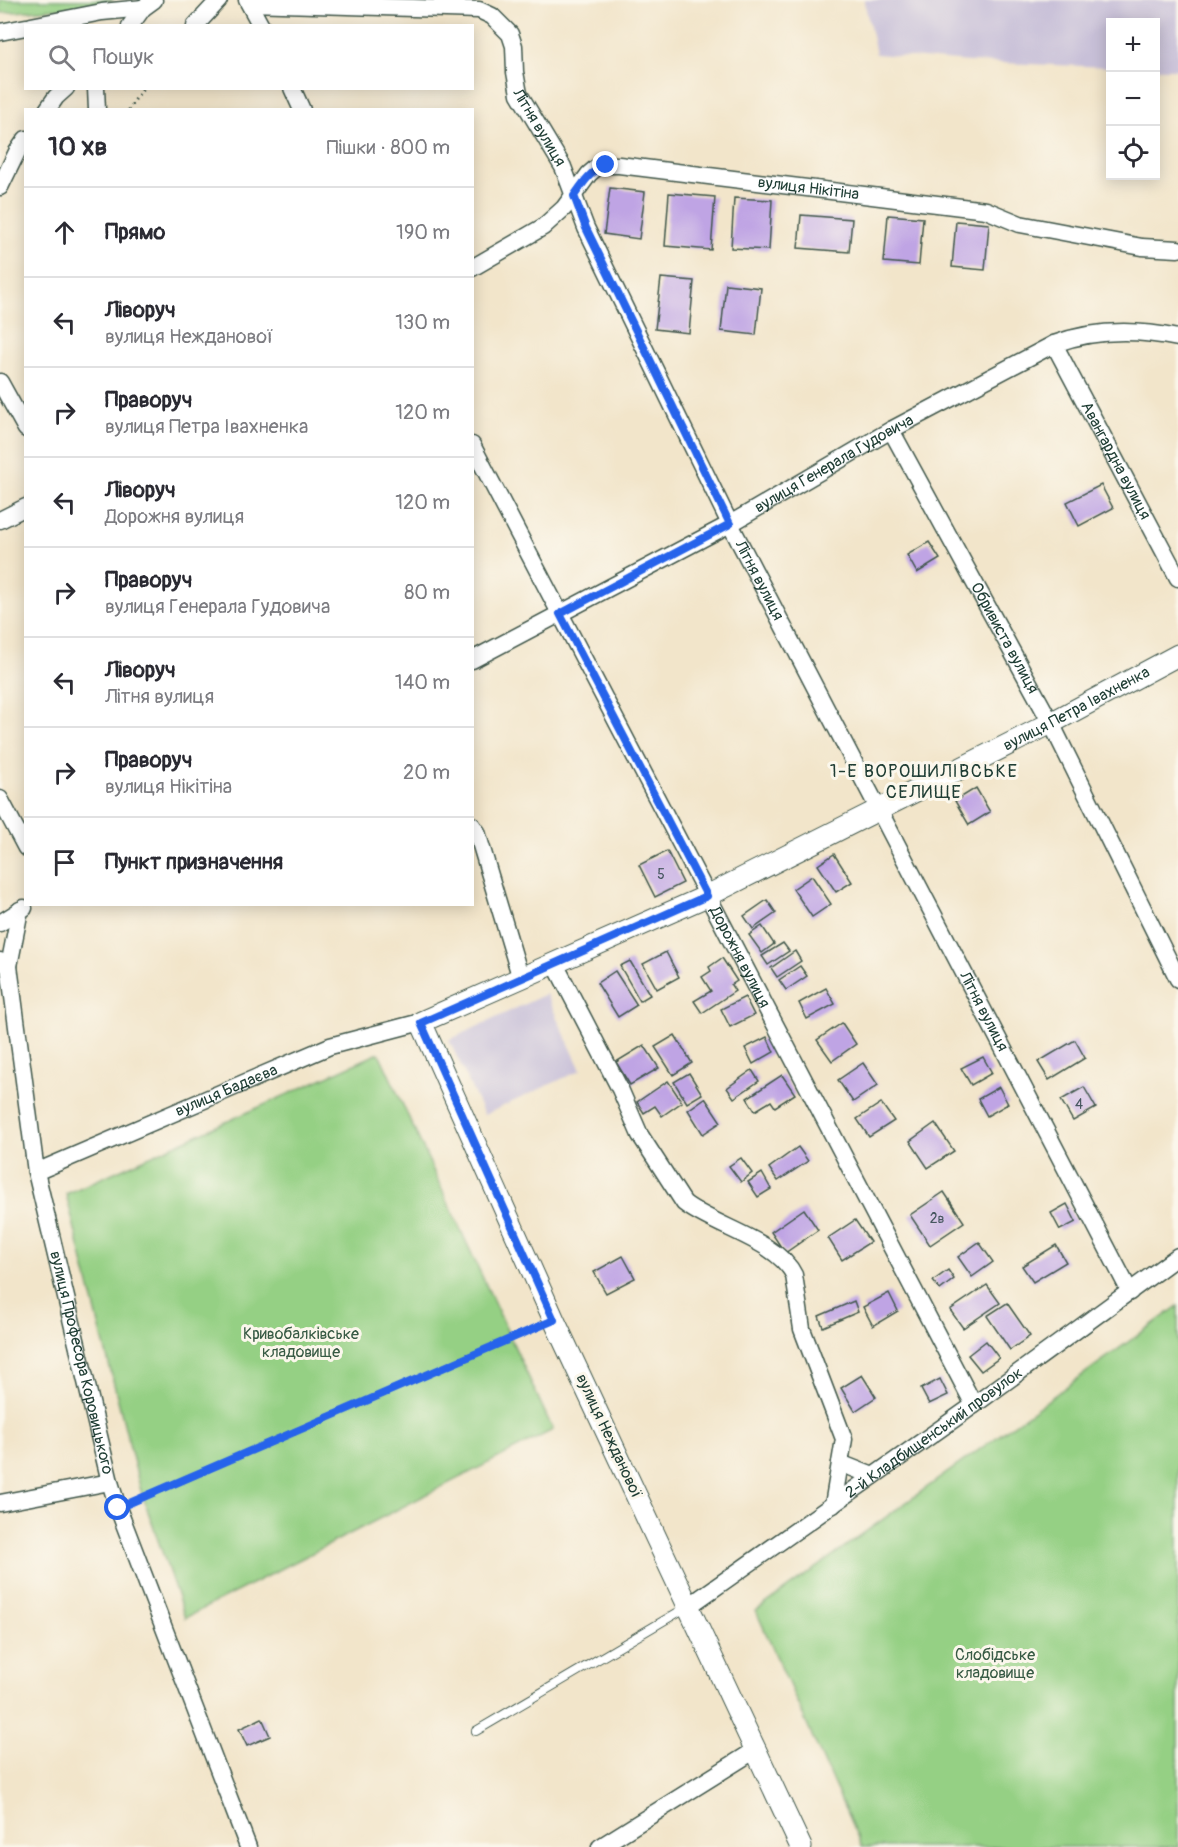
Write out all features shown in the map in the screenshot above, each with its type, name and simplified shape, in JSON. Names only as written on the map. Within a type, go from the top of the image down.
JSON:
[{"type":"street","points":[[197,24],[217,5],[219,0]]},
{"type":"street","points":[[248,1],[260,24]]},
{"type":"street","name":"Літня вулиця","points":[[248,1],[479,10],[492,16],[510,34],[514,46],[519,94],[562,167],[586,228],[730,524],[1130,1292]]},
{"type":"street","points":[[41,24],[148,4]]},
{"type":"street","points":[[132,24],[148,4]]},
{"type":"street","points":[[0,32],[24,27]]},
{"type":"street","points":[[48,108],[64,90]]},
{"type":"street","points":[[96,90],[97,108]]},
{"type":"street","points":[[293,90],[302,108]]},
{"type":"street","points":[[0,187],[16,152],[24,142]]},
{"type":"street","name":"вулиця Нікітіна","points":[[474,267],[543,227],[574,196],[582,183],[597,168],[606,165],[986,210],[1020,224],[1142,247],[1178,249]]},
{"type":"street","name":"вулиця Генерала Гудовича","points":[[474,659],[730,524],[891,430],[1054,344],[1075,336],[1100,332],[1131,332],[1178,338]]},
{"type":"street","name":"Авангардна вулиця","points":[[1054,344],[1178,578]]},
{"type":"street","points":[[0,382],[24,425]]},
{"type":"street","name":"Обривиста вулиця","points":[[891,430],[1052,723],[1178,979]]},
{"type":"street","name":"Дорожня вулиця","points":[[474,449],[974,1405]]},
{"type":"street","points":[[0,520],[24,508]]},
{"type":"street","name":"вулиця Петра Івахненка","points":[[421,1023],[707,896],[1052,723],[1178,655]]},
{"type":"street","points":[[0,800],[24,844]]},
{"type":"street","points":[[474,828],[521,980]]},
{"type":"street","points":[[0,922],[25,907]]},
{"type":"street","name":"вулиця Професора Коровицького","points":[[25,907],[4,963],[36,1172],[118,1508],[248,1847]]},
{"type":"street","points":[[555,964],[620,1089],[640,1135],[684,1203],[693,1210],[750,1238],[791,1269],[794,1275],[802,1329],[844,1439],[833,1505]]},
{"type":"street","name":"вулиця Бадаєва","points":[[36,1172],[321,1049],[421,1023]]},
{"type":"street","name":"вулиця Нежданової","points":[[421,1023],[554,1320],[801,1847]]},
{"type":"street","name":"2-й Кладбищенський провулок","points":[[689,1606],[974,1405],[1178,1256]]},
{"type":"street","points":[[840,1463],[873,1476]]},
{"type":"street","points":[[0,1503],[110,1482]]},
{"type":"street","points":[[600,1847],[757,1749]]},
{"type":"lane","points":[[476,1731],[689,1606]]},
{"type":"path","points":[[129,108],[142,90]]},
{"type":"path","points":[[118,1508],[554,1320]]},
{"type":"shaded area","points":[[864,0],[1178,0],[1178,69],[1160,69],[1160,18],[1106,18],[1106,67],[969,62],[876,54]]},
{"type":"shaded area","points":[[546,994],[581,1070],[484,1115],[449,1040]]},
{"type":"green space","points":[[0,0],[114,0],[96,6],[0,13]]},
{"type":"green space","name":"Кривобалківське кладовище","points":[[379,1053],[553,1430],[185,1618],[141,1491],[66,1194]]},
{"type":"green space","name":"Слобідське кладовище","points":[[1178,1306],[1178,1847],[862,1847],[756,1611]]},
{"type":"building","points":[[610,188],[645,192],[639,239],[604,234]]},
{"type":"building","points":[[669,193],[715,197],[711,250],[665,246]]},
{"type":"building","points":[[734,198],[772,200],[769,250],[731,248]]},
{"type":"building","points":[[801,215],[852,219],[849,252],[798,248]]},
{"type":"building","points":[[888,215],[923,218],[919,265],[884,262]]},
{"type":"building","points":[[956,221],[989,224],[985,270],[952,267]]},
{"type":"building","points":[[661,278],[694,281],[689,333],[655,329]]},
{"type":"building","points":[[726,284],[761,288],[756,335],[721,331]]},
{"type":"building","points":[[1101,485],[1113,508],[1079,526],[1067,502]]},
{"type":"building","points":[[929,542],[940,559],[917,573],[907,555]]},
{"type":"building","points":[[976,788],[990,812],[969,825],[955,801]]},
{"type":"building","points":[[667,851],[683,883],[655,897],[639,865]]},
{"type":"building","points":[[834,854],[852,882],[836,892],[818,865]]},
{"type":"building","points":[[812,876],[831,904],[812,917],[793,889]]},
{"type":"building","points":[[767,900],[776,913],[753,929],[744,916]]},
{"type":"building","points":[[762,926],[774,944],[762,953],[749,935]]},
{"type":"building","points":[[783,943],[789,951],[768,965],[762,956]]},
{"type":"building","points":[[795,951],[801,961],[777,977],[771,968]]},
{"type":"building","points":[[666,952],[679,977],[657,989],[643,964]]},
{"type":"building","points":[[722,958],[737,981],[731,985],[735,991],[702,1013],[694,1001],[711,991],[702,977],[711,971],[709,967]]},
{"type":"building","points":[[630,961],[650,995],[640,1001],[620,966]]},
{"type":"building","points":[[800,966],[807,976],[786,990],[779,980]]},
{"type":"building","points":[[615,971],[637,1005],[618,1017],[597,983]]},
{"type":"building","points":[[826,988],[835,1004],[807,1019],[799,1003]]},
{"type":"building","points":[[745,997],[754,1015],[730,1027],[721,1009]]},
{"type":"building","points":[[842,1023],[856,1044],[832,1061],[817,1040]]},
{"type":"building","points":[[675,1035],[692,1063],[673,1075],[655,1047]]},
{"type":"building","points":[[767,1037],[774,1052],[753,1064],[745,1048]]},
{"type":"building","points":[[1075,1040],[1085,1058],[1049,1080],[1038,1062]]},
{"type":"building","points":[[644,1045],[659,1068],[630,1085],[616,1062]]},
{"type":"building","points":[[983,1057],[992,1073],[971,1085],[961,1068]]},
{"type":"building","points":[[863,1063],[878,1085],[853,1102],[838,1080]]},
{"type":"building","points":[[752,1070],[759,1081],[734,1098],[727,1088]]},
{"type":"building","points":[[689,1073],[702,1094],[687,1103],[674,1082]]},
{"type":"building","points":[[782,1075],[795,1094],[775,1107],[771,1101],[755,1111],[747,1098]]},
{"type":"building","points":[[668,1081],[682,1102],[662,1116],[655,1106],[644,1113],[637,1102]]},
{"type":"building","points":[[999,1087],[1008,1104],[987,1116],[978,1099]]},
{"type":"building","points":[[1084,1087],[1096,1108],[1073,1121],[1061,1100]]},
{"type":"building","points":[[705,1098],[721,1122],[703,1134],[688,1110]]},
{"type":"building","points":[[881,1103],[894,1121],[869,1137],[857,1119]]},
{"type":"building","points":[[935,1123],[954,1151],[928,1168],[910,1141]]},
{"type":"building","points":[[798,1147],[808,1161],[778,1181],[769,1168]]},
{"type":"building","points":[[741,1158],[752,1173],[741,1182],[729,1166]]},
{"type":"building","points":[[762,1173],[771,1189],[758,1197],[748,1182]]},
{"type":"building","points":[[944,1192],[964,1222],[930,1245],[910,1215]]},
{"type":"building","points":[[1067,1204],[1076,1222],[1060,1230],[1051,1213]]},
{"type":"building","points":[[804,1209],[818,1230],[785,1253],[771,1232]]},
{"type":"building","points":[[855,1220],[870,1242],[842,1260],[828,1238]]},
{"type":"building","points":[[979,1242],[993,1262],[972,1277],[958,1257]]},
{"type":"building","points":[[1056,1245],[1066,1262],[1033,1282],[1022,1266]]},
{"type":"building","points":[[623,1256],[635,1278],[606,1293],[594,1272]]},
{"type":"building","points":[[948,1270],[954,1279],[940,1290],[933,1281]]},
{"type":"building","points":[[987,1285],[1000,1303],[963,1328],[950,1310]]},
{"type":"building","points":[[889,1293],[898,1311],[873,1326],[863,1307]]},
{"type":"building","points":[[854,1301],[858,1312],[823,1327],[819,1316]]},
{"type":"building","points":[[1007,1303],[1030,1336],[1010,1350],[987,1316]]},
{"type":"building","points":[[986,1341],[999,1358],[981,1371],[968,1355]]},
{"type":"building","points":[[862,1375],[876,1397],[855,1411],[841,1388]]},
{"type":"building","points":[[940,1379],[948,1395],[929,1404],[921,1389]]},
{"type":"building","points":[[262,1718],[270,1736],[247,1746],[239,1729]]},
{"type":"district","name":"1-Е ВОРОШИЛІВСЬКЕ СЕЛИЩЕ","points":[[924,781]]},
{"type":"route","points":[[118,1508],[554,1320],[421,1023],[707,896],[560,614],[730,524],[586,228],[574,196],[589,174],[606,165]]}]
